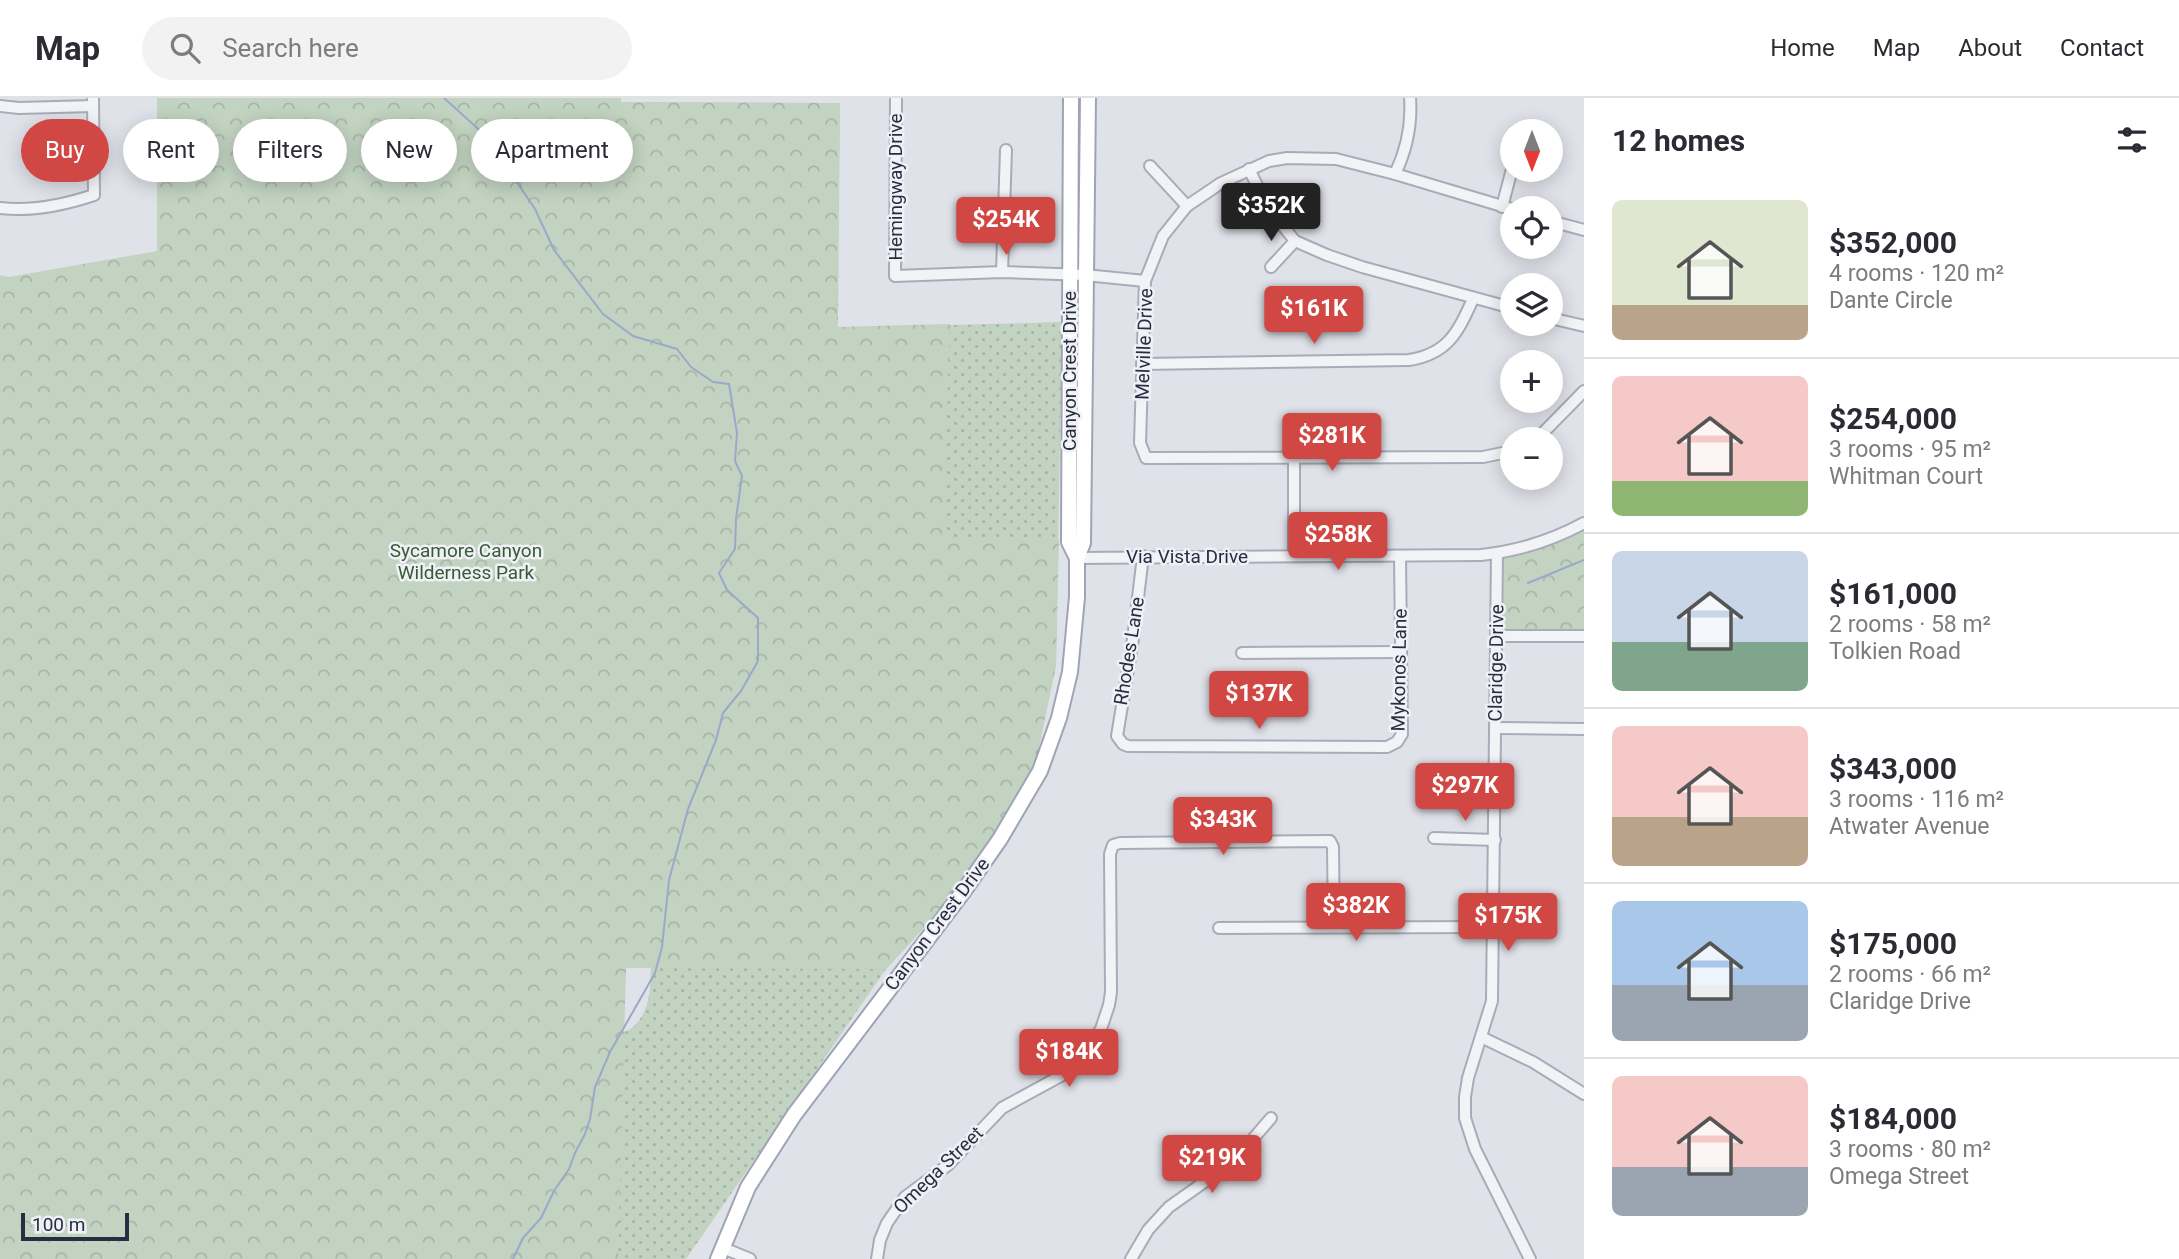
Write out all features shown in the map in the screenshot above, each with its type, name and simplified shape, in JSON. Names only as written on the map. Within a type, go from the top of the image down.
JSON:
[{"type":"main road","name":"Canyon Crest Drive","points":[[1070,98],[1069,542],[1077,558]]},
{"type":"main road","name":"Canyon Crest Drive","points":[[720,1253],[748,1187],[794,1115],[1000,839],[1040,771],[1059,718],[1070,672],[1077,597],[1077,558],[1083,543],[1088,98]]},
{"type":"street","name":"Hemingway Drive","points":[[896,98],[895,276],[1002,272]]},
{"type":"street","points":[[1395,174],[1405,153],[1412,117],[1410,98]]},
{"type":"street","points":[[0,106],[19,108],[93,102],[94,195],[62,205],[29,209],[0,208]]},
{"type":"street","points":[[1006,150],[1002,272],[1085,275],[1145,281]]},
{"type":"street","name":"Melville Drive","points":[[1294,457],[1146,458],[1140,443],[1145,281],[1163,236],[1187,206],[1221,183],[1269,161],[1310,158],[1336,159],[1500,206]]},
{"type":"street","points":[[1150,166],[1187,206]]},
{"type":"street","points":[[1249,169],[1267,206],[1295,241],[1362,267],[1500,306]]},
{"type":"street","points":[[1563,224],[1584,230]]},
{"type":"street","points":[[1271,267],[1295,241]]},
{"type":"street","points":[[1142,364],[1426,358],[1446,345],[1460,328],[1473,299]]},
{"type":"street","points":[[1563,321],[1584,326]]},
{"type":"street","points":[[1549,427],[1584,391]]},
{"type":"street","points":[[1294,556],[1294,457],[1483,457],[1500,453]]},
{"type":"street","name":"Via Vista Drive","points":[[1077,558],[1497,553],[1548,541],[1584,523]]},
{"type":"street","name":"Claridge Drive","points":[[1497,553],[1492,1001],[1466,1087],[1465,1118],[1475,1149],[1530,1259]]},
{"type":"street","name":"Rhodes Lane","points":[[1143,556],[1133,639],[1118,719],[1117,736],[1122,744],[1387,747],[1397,742]]},
{"type":"street","name":"Mykonos Lane","points":[[1397,742],[1402,734],[1400,556]]},
{"type":"street","points":[[1496,636],[1584,636]]},
{"type":"street","points":[[1242,653],[1400,652]]},
{"type":"street","points":[[1496,728],[1584,729]]},
{"type":"street","points":[[1434,838],[1495,839]]},
{"type":"street","name":"Omega Street","points":[[877,1259],[880,1240],[887,1223],[905,1197],[948,1164],[1002,1108],[1071,1069],[1096,1039],[1105,1018],[1111,992],[1110,852],[1113,845],[1332,842],[1334,927]]},
{"type":"street","points":[[1219,928],[1493,926]]},
{"type":"street","points":[[1481,1037],[1533,1062],[1584,1094]]},
{"type":"street","points":[[1131,1259],[1148,1230],[1164,1212],[1182,1196],[1234,1161],[1271,1118]]},
{"type":"street","points":[[720,1253],[750,1259]]},
{"type":"green space","name":"Sycamore Canyon Wilderness Park","points":[[157,98],[621,98],[621,102],[840,103],[837,327],[950,324],[943,538],[1059,539],[1056,666],[1035,767],[994,837],[946,904],[886,969],[626,968],[618,1259],[0,1259],[0,275],[9,277],[157,251],[157,182],[219,182],[219,119],[157,119]]},
{"type":"green space","points":[[570,98],[621,98],[621,102],[840,103],[838,328],[1062,322],[1056,666],[946,904],[886,969],[686,1259],[517,1259],[607,1034],[627,1031],[637,1023],[647,1005],[650,985],[651,954],[578,182],[633,182],[633,119],[572,119]]},
{"type":"green space","points":[[1584,522],[1584,638],[1493,638],[1497,554]]},
{"type":"waterway","points":[[444,98],[485,135],[535,209],[554,250],[603,314],[633,336],[677,349],[691,367],[713,382],[729,384],[737,433],[735,461],[742,476],[735,549],[719,573],[727,590],[758,618],[758,661],[741,691],[723,713],[716,740],[688,809],[669,880],[662,947],[655,973],[610,1052],[595,1087],[585,1134],[569,1169],[554,1191],[541,1218],[523,1238],[513,1259]]},
{"type":"waterway","points":[[1528,583],[1584,560]]}]
